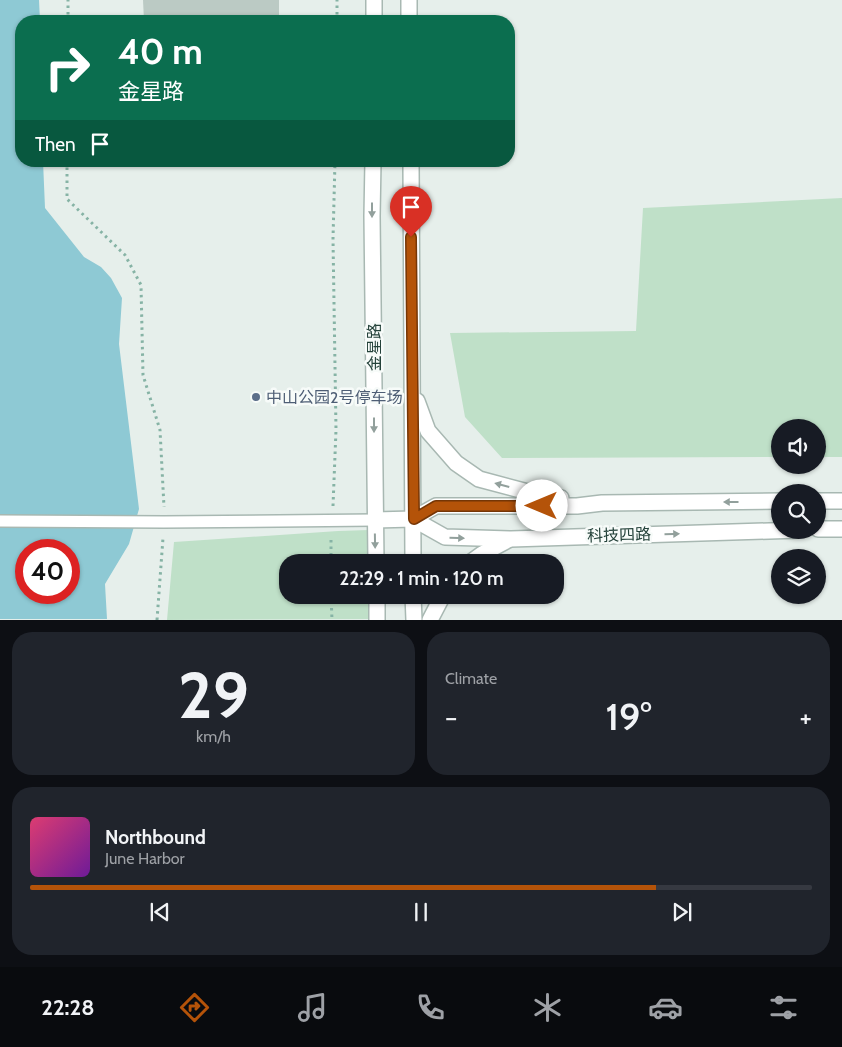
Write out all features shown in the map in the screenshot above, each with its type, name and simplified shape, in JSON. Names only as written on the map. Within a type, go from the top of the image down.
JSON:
[{"type":"street","points":[[374,0],[374,15]]},
{"type":"street","points":[[409,0],[410,15]]},
{"type":"street","name":"金星路","points":[[373,167],[376,554]]},
{"type":"street","points":[[411,167],[414,554]]},
{"type":"street","points":[[412,387],[428,431],[456,463],[479,479],[544,496],[602,503]]},
{"type":"street","name":"科技四路","points":[[375,520],[414,519],[436,506],[578,506],[602,503],[771,501]]},
{"type":"street","points":[[826,501],[842,501]]},
{"type":"street","name":"科技四路","points":[[414,519],[445,537],[510,539],[771,531]]},
{"type":"street","points":[[826,530],[842,529]]},
{"type":"street","points":[[482,554],[510,539]]},
{"type":"street","points":[[377,604],[377,620]]},
{"type":"street","points":[[414,604],[414,620]]},
{"type":"street","points":[[430,620],[438,604]]},
{"type":"lane","points":[[0,522],[375,520]]},
{"type":"path","points":[[68,0],[68,15]]},
{"type":"path","points":[[337,0],[337,15]]},
{"type":"path","points":[[67,167],[67,198],[124,255],[141,285],[143,375],[160,430],[164,522],[157,620]]},
{"type":"path","points":[[331,554],[336,430],[333,239],[335,167]]},
{"type":"path","points":[[331,604],[332,620]]},
{"type":"green space","points":[[842,198],[842,457],[826,457],[826,419],[771,419],[771,457],[502,458],[465,417],[450,333],[636,331],[643,208]]},
{"type":"green space","points":[[369,530],[369,554],[279,554],[279,604],[370,604],[370,619],[167,620],[174,542]]},
{"type":"water","points":[[0,0],[39,0],[40,15],[15,15],[15,167],[43,167],[45,208],[84,257],[101,267],[111,278],[122,298],[119,344],[139,509],[129,544],[105,584],[107,619],[0,619]]},
{"type":"building","points":[[143,0],[279,0],[279,15],[144,15]]},
{"type":"place","name":"中山公园2号停车场","points":[[256,397]]},
{"type":"route","points":[[411,237],[414,519],[436,506],[542,506]]}]
